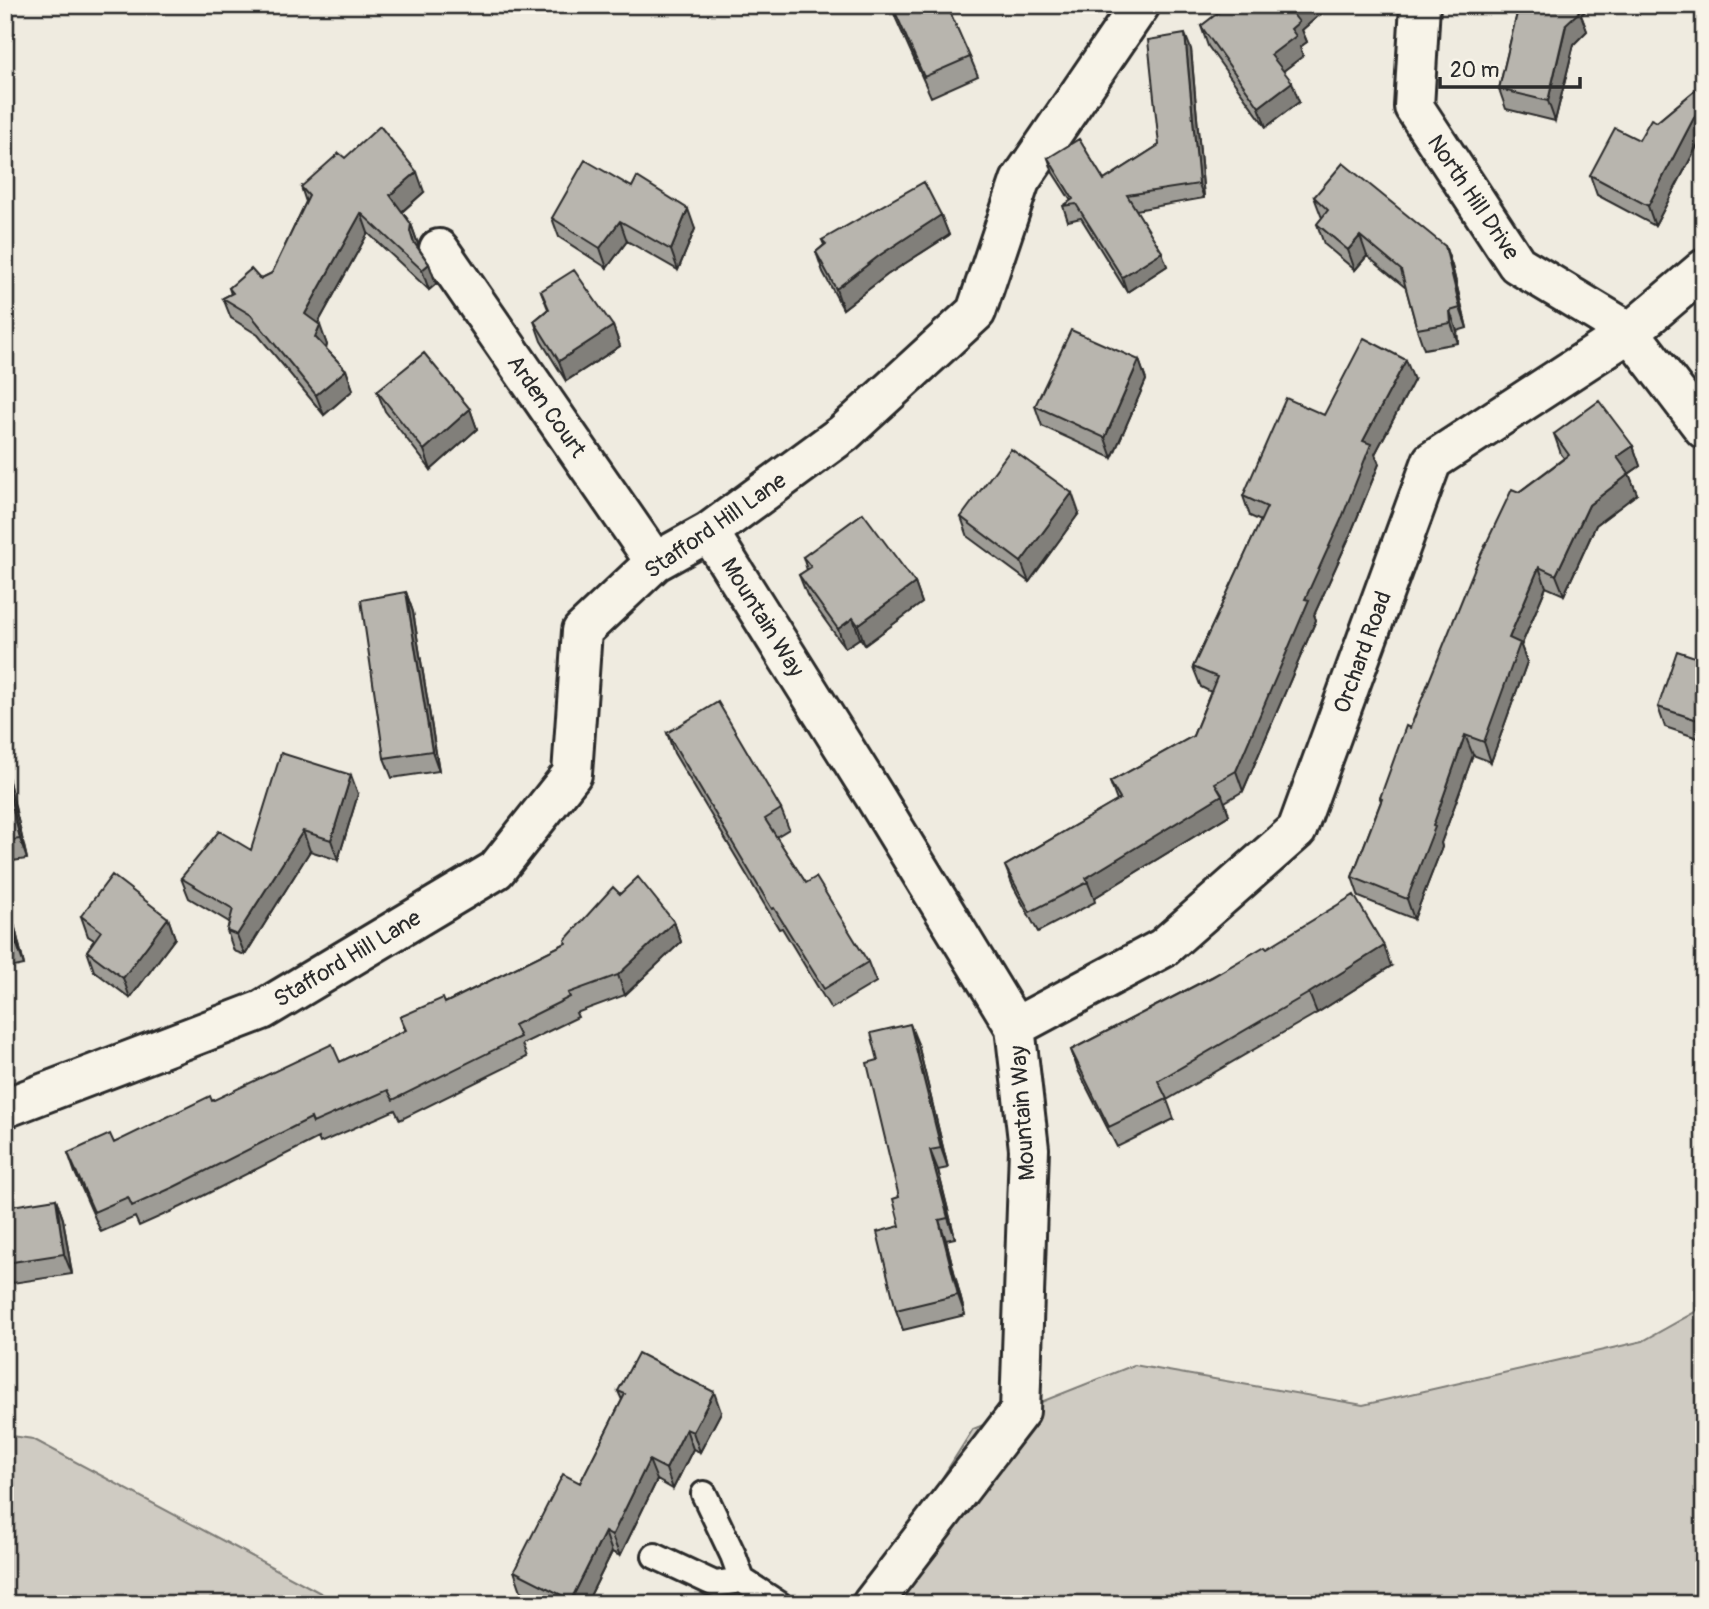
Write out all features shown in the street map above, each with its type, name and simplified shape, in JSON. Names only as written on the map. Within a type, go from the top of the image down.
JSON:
[{"type":"street","name":"Stafford Hill Lane","points":[[5,1108],[262,1010],[496,870],[572,774],[582,631],[655,562],[709,532],[844,433],[976,312],[1020,181],[1140,5]]},
{"type":"street","name":"North Hill Drive","points":[[1420,5],[1413,107],[1517,264],[1630,332]]},
{"type":"street","name":"Arden Court","points":[[439,249],[655,562]]},
{"type":"street","name":"Orchard Road","points":[[1015,1027],[1163,948],[1297,830],[1432,461],[1630,332],[1704,269]]},
{"type":"street","points":[[1630,332],[1704,429]]},
{"type":"street","name":"Mountain Way","points":[[709,532],[876,797],[1015,1027],[1029,1149],[1020,1410],[872,1604]]},
{"type":"lane","points":[[705,1494],[742,1580],[779,1604]]},
{"type":"lane","points":[[654,1556],[715,1584],[742,1580]]},
{"type":"shaded area","points":[[1704,1307],[1704,1604],[863,1604],[973,1429],[1134,1365],[1363,1405],[1643,1341]]},
{"type":"shaded area","points":[[5,1435],[33,1439],[341,1604],[5,1604]]},
{"type":"building","points":[[892,5],[947,5],[970,57],[924,77]]},
{"type":"building","points":[[1228,5],[1234,5],[1236,8],[1238,5],[1301,5],[1292,13],[1299,22],[1291,29],[1296,36],[1271,55],[1292,82],[1259,107],[1201,26]]},
{"type":"building","points":[[1519,5],[1574,5],[1579,12],[1566,24],[1548,101],[1499,89]]},
{"type":"building","points":[[1185,34],[1199,184],[1127,195],[1162,252],[1122,277],[1076,204],[1063,206],[1073,199],[1048,158],[1079,139],[1104,180],[1159,145],[1148,40]]},
{"type":"building","points":[[1704,83],[1704,118],[1698,110],[1648,206],[1590,175],[1615,128],[1639,140],[1651,119],[1657,122]]},
{"type":"building","points":[[380,126],[417,172],[390,195],[411,224],[413,241],[429,264],[422,270],[361,213],[305,314],[320,325],[315,337],[346,370],[316,395],[251,315],[223,298],[233,293],[229,288],[251,269],[260,279],[272,273],[309,196],[301,187],[339,153],[345,158]]},
{"type":"building","points":[[585,160],[632,187],[637,177],[688,209],[671,250],[620,221],[600,248],[552,218]]},
{"type":"building","points":[[1343,163],[1445,246],[1460,308],[1450,311],[1451,323],[1417,329],[1401,270],[1360,236],[1348,250],[1317,224],[1328,210],[1314,197]]},
{"type":"building","points":[[924,182],[941,215],[880,255],[836,289],[816,252],[826,244],[822,240]]},
{"type":"building","points":[[574,270],[613,326],[559,361],[534,321],[549,309],[541,291]]},
{"type":"building","points":[[1071,330],[1139,360],[1105,438],[1035,406]]},
{"type":"building","points":[[1364,338],[1406,360],[1363,441],[1371,444],[1341,520],[1305,599],[1309,600],[1236,771],[1215,783],[1222,795],[1086,878],[1088,882],[1030,912],[1005,866],[1120,799],[1110,782],[1193,736],[1217,677],[1193,667],[1267,507],[1243,496],[1286,398],[1324,415]]},
{"type":"building","points":[[424,353],[470,409],[424,450],[377,391]]},
{"type":"building","points":[[1599,401],[1633,446],[1617,457],[1629,474],[1589,505],[1556,575],[1539,567],[1509,638],[1520,643],[1484,742],[1465,735],[1433,826],[1435,827],[1407,899],[1352,877],[1406,726],[1410,728],[1476,565],[1512,489],[1519,492],[1569,455],[1554,434]]},
{"type":"building","points":[[1011,449],[1072,493],[1021,562],[961,517]]},
{"type":"building","points":[[863,513],[915,583],[858,625],[853,618],[838,629],[799,575],[811,567],[803,557]]},
{"type":"building","points":[[406,592],[432,751],[384,758],[361,600]]},
{"type":"building","points":[[1677,651],[1704,660],[1704,722],[1658,707]]},
{"type":"building","points":[[718,702],[781,809],[765,819],[806,883],[816,877],[868,962],[824,989],[774,908],[772,909],[667,733]]},
{"type":"building","points":[[281,753],[351,775],[331,840],[303,831],[237,935],[227,931],[233,909],[181,878],[219,831],[251,850]]},
{"type":"building","points":[[5,775],[20,839],[5,841]]},
{"type":"building","points":[[112,875],[168,918],[123,978],[87,951],[101,931],[81,916]]},
{"type":"building","points":[[638,877],[674,922],[618,975],[568,993],[570,997],[514,1025],[520,1037],[393,1100],[388,1090],[313,1123],[311,1118],[132,1206],[128,1197],[94,1212],[68,1153],[110,1134],[114,1143],[210,1096],[212,1101],[332,1044],[340,1062],[406,1030],[400,1017],[443,998],[445,1003],[566,943],[565,940],[613,887],[620,894]]},
{"type":"building","points":[[1354,895],[1384,946],[1158,1081],[1167,1099],[1109,1127],[1071,1050],[1212,977],[1265,946],[1267,948]]},
{"type":"building","points":[[5,897],[17,945],[5,947]]},
{"type":"building","points":[[910,1024],[941,1148],[930,1150],[948,1218],[939,1220],[958,1295],[896,1310],[877,1232],[900,1226],[893,1199],[899,1197],[867,1063],[878,1060],[871,1033]]},
{"type":"building","points":[[56,1199],[64,1254],[6,1263],[5,1207]]},
{"type":"building","points":[[638,1353],[714,1392],[693,1432],[686,1429],[666,1469],[649,1460],[612,1536],[605,1532],[571,1600],[514,1571],[563,1474],[580,1483],[625,1394],[618,1391]]}]
